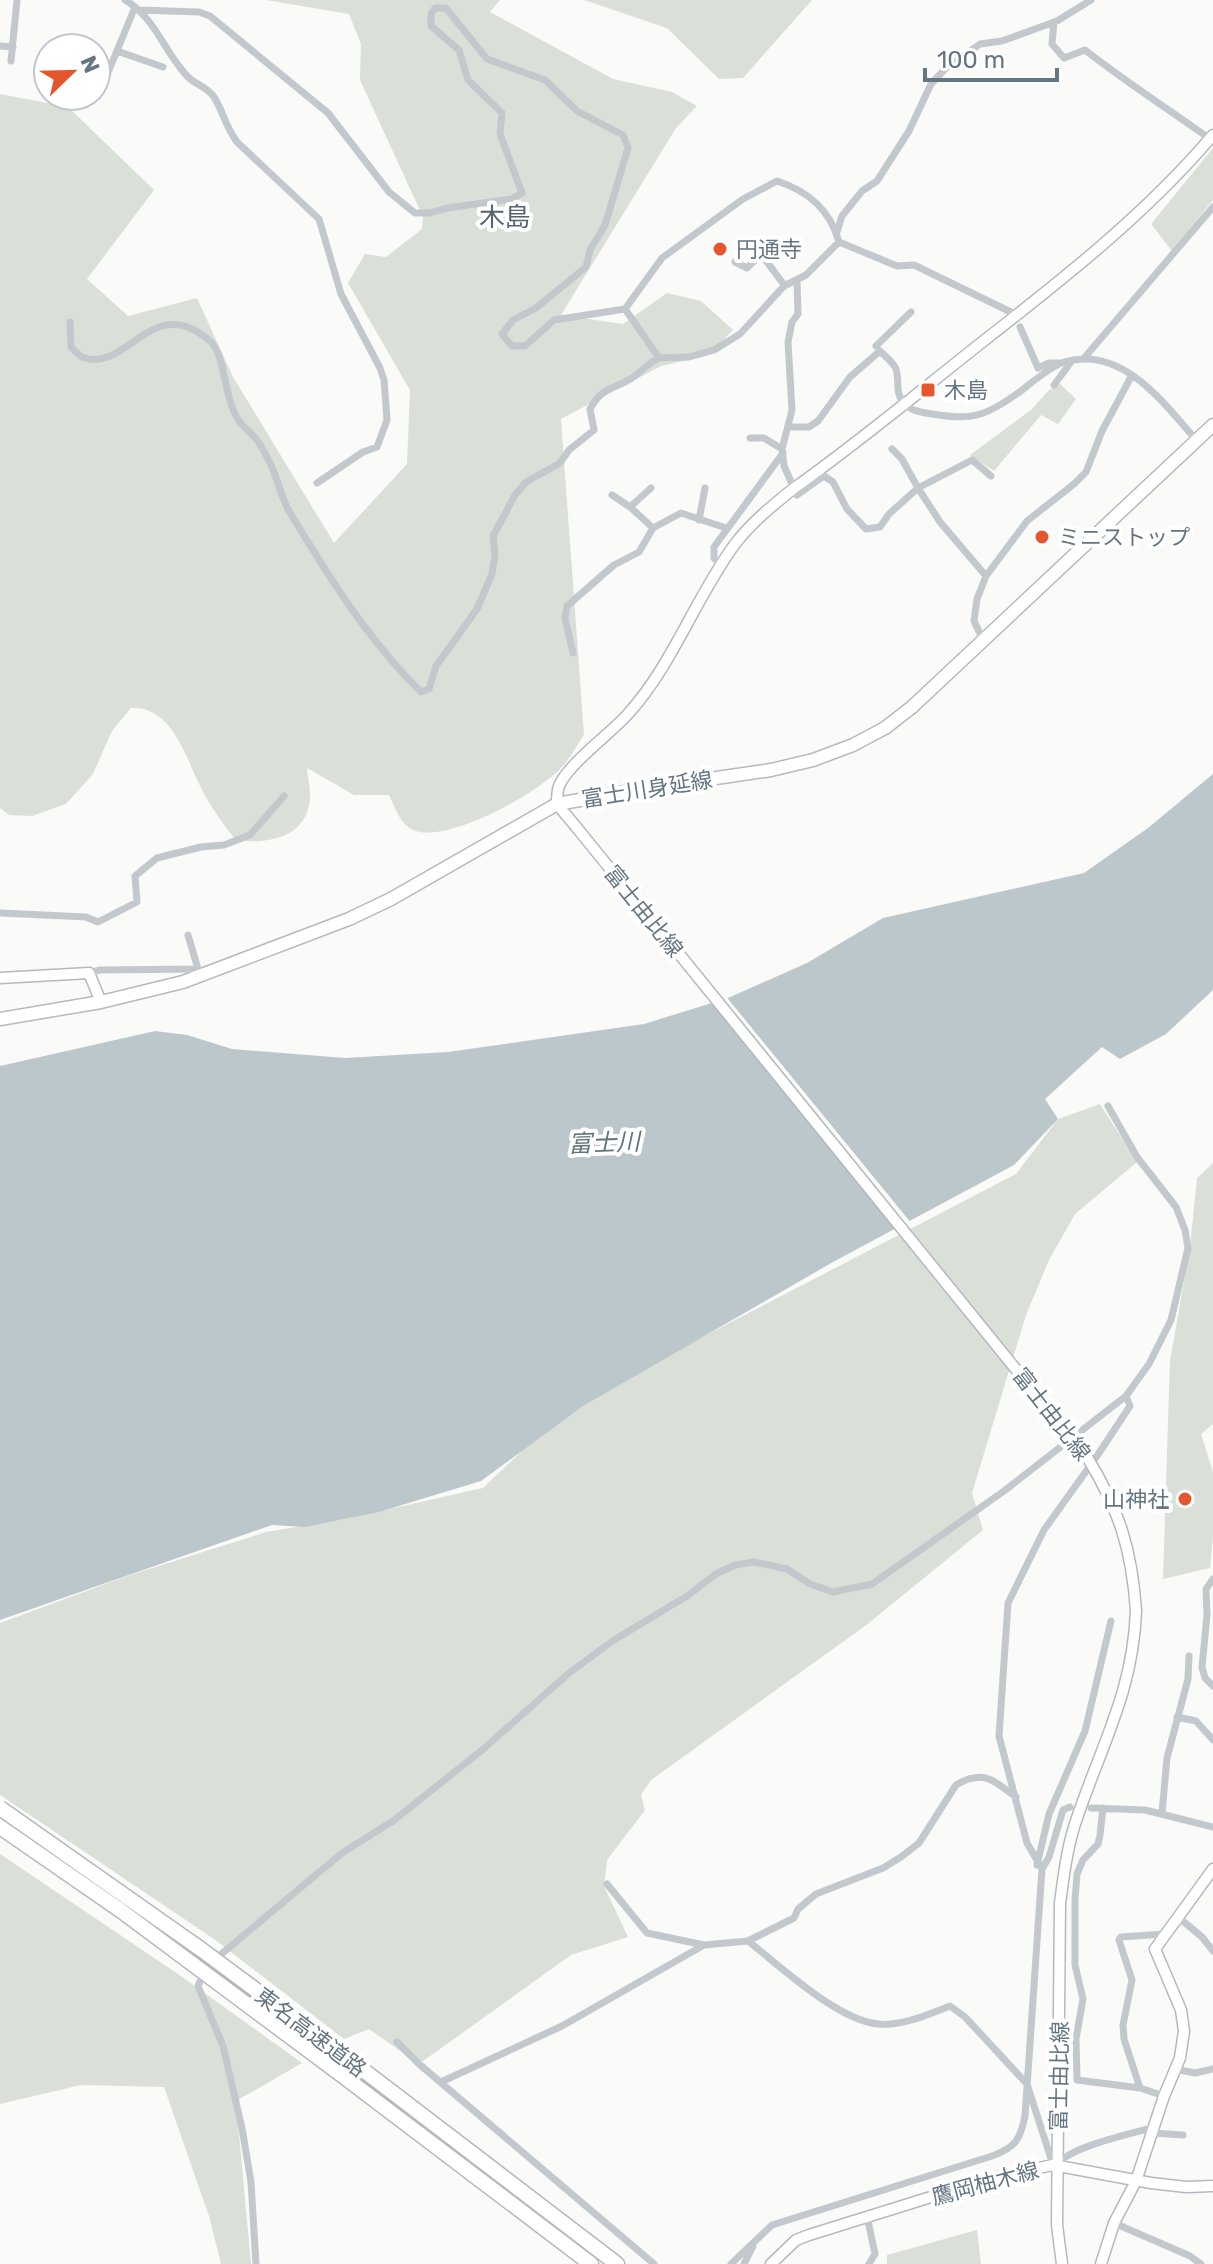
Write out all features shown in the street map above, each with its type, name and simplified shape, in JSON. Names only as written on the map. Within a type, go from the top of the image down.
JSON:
[{"type":"highway","name":"東名高速道路","points":[[0,1808],[202,1950],[617,2264]]},
{"type":"highway","name":"東名高速道路","points":[[0,1827],[131,1917],[591,2264]]},
{"type":"main road","points":[[557,804],[558,786],[571,769],[628,714],[656,677],[721,565],[736,543],[766,511],[1017,315],[1150,203],[1212,137]]},
{"type":"main road","name":"富士川身延線","points":[[0,1019],[101,1002],[183,982],[349,919],[391,899],[557,804],[771,770],[813,760],[853,745],[894,721],[984,642],[1213,425]]},
{"type":"main road","name":"富士由比線","points":[[557,804],[1087,1457],[1118,1513],[1134,1575],[1135,1645],[1128,1679],[1076,1820],[1066,1859],[1060,1903],[1061,2053],[1055,2165],[1062,2264]]},
{"type":"main road","points":[[0,978],[89,973],[101,1002]]},
{"type":"main road","points":[[1101,2264],[1114,2223],[1136,2181],[1180,2058],[1184,2031],[1181,2010],[1155,1949],[1213,1869]]},
{"type":"main road","name":"鷹岡柚木線","points":[[771,2264],[796,2240],[992,2178],[1055,2165],[1136,2181],[1186,2187],[1213,2186]]},
{"type":"street","points":[[11,61],[17,0]]},
{"type":"street","points":[[125,0],[137,8],[190,79],[206,88],[214,98],[229,132],[237,142],[319,219],[341,294],[380,368],[387,420],[377,447],[363,452],[317,483]]},
{"type":"street","points":[[837,232],[842,216],[862,191],[877,181],[909,131],[931,84],[946,68],[980,44],[1002,41],[1054,22],[1091,0]]},
{"type":"street","points":[[112,63],[137,8]]},
{"type":"street","points":[[137,8],[199,12],[210,16],[328,113],[389,192],[415,213],[512,199],[522,193],[500,134],[502,113],[468,80],[459,50],[431,26],[431,14],[435,8],[446,8],[487,59],[545,80],[577,111],[623,135],[628,148],[605,225],[590,250],[586,267],[536,308],[513,320],[502,334],[512,346],[525,346],[554,320],[625,309],[662,258],[743,199],[777,181],[807,193],[837,232],[839,242]]},
{"type":"street","points":[[1054,22],[1052,44],[1064,58],[1085,50],[1132,88],[1148,94],[1212,137]]},
{"type":"street","points":[[0,46],[13,47]]},
{"type":"street","points":[[117,51],[163,67]]},
{"type":"street","points":[[1085,357],[1213,207]]},
{"type":"street","points":[[839,242],[897,266],[914,265],[1017,315]]},
{"type":"street","points":[[70,322],[71,347],[84,358],[102,359],[148,330],[167,325],[186,326],[216,346],[229,400],[240,422],[257,439],[272,466],[287,507],[370,636],[394,667],[421,692],[429,689],[436,666],[477,609],[492,574],[495,555],[493,536],[515,495],[526,482],[560,463],[569,450],[594,430],[590,409],[597,396],[633,378],[647,364],[659,358],[689,357],[714,350],[740,334],[785,286],[797,281],[839,242]]},
{"type":"street","points":[[735,262],[747,268],[763,252],[785,286]]},
{"type":"street","points":[[797,281],[798,314],[792,322],[788,342],[792,410],[783,451],[784,466],[797,495],[824,476],[833,482],[847,509],[866,529],[874,529],[880,527],[889,514],[918,488],[972,460],[991,476]]},
{"type":"street","points":[[625,309],[659,358]]},
{"type":"street","points":[[876,346],[911,312]]},
{"type":"street","points":[[1020,327],[1038,368],[1085,357],[1117,366],[1154,392],[1197,441]]},
{"type":"street","points":[[790,427],[809,427],[818,421],[850,377],[880,351],[896,369],[897,389],[904,404],[916,411],[969,418],[994,410],[1067,362]]},
{"type":"street","points":[[1054,385],[1067,362]]},
{"type":"street","points":[[984,642],[974,621],[977,599],[986,576],[1027,521],[1086,472],[1102,431],[1132,375]]},
{"type":"street","points":[[750,438],[764,438],[783,451]]},
{"type":"street","points":[[892,449],[902,459],[940,522],[986,576]]},
{"type":"street","points":[[721,565],[714,558],[714,547],[783,451]]},
{"type":"street","points":[[630,507],[651,488]]},
{"type":"street","points":[[699,520],[705,488]]},
{"type":"street","points":[[612,495],[653,528]]},
{"type":"street","points":[[573,653],[565,618],[567,606],[614,565],[639,552],[653,528],[681,513],[726,528]]},
{"type":"street","points":[[0,913],[86,917],[98,922],[137,902],[135,876],[157,858],[201,847],[224,845],[250,835],[284,796]]},
{"type":"street","points":[[89,973],[100,970],[198,969],[188,935]]},
{"type":"street","points":[[256,2264],[251,2182],[242,2128],[223,2046],[198,1986],[207,1966],[342,1853],[433,1791],[569,1673],[716,1574],[735,1565],[754,1562],[787,1569],[810,1584],[833,1592],[872,1584],[993,1500],[1126,1396],[1149,1364],[1171,1320],[1188,1248],[1176,1207],[1137,1157],[1108,1106]]},
{"type":"street","points":[[1039,1867],[1027,1843],[999,1736],[1008,1603],[1044,1530],[1130,1406],[1126,1396]]},
{"type":"street","points":[[1213,1579],[1206,1589],[1202,1667],[1205,1678],[1213,1686]]},
{"type":"street","points":[[731,2264],[772,2225],[1006,2151],[1021,2137],[1027,2084],[1039,1867],[1049,1814],[1085,1731],[1111,1621]]},
{"type":"street","points":[[1162,1813],[1167,1758],[1188,1679],[1189,1656]]},
{"type":"street","points":[[1177,1717],[1196,1721],[1213,1740]]},
{"type":"street","points":[[607,1884],[647,1933],[704,1945],[748,1941],[794,1918],[798,1909],[816,1894],[883,1868],[901,1857],[919,1843],[956,1785],[964,1780],[986,1777],[1016,1797]]},
{"type":"street","points":[[1039,1867],[1049,1857],[1063,1810],[1070,1807]]},
{"type":"street","points":[[1091,1808],[1162,1813],[1213,1827]]},
{"type":"street","points":[[1103,1808],[1098,1844],[1083,1860],[1077,1874],[1075,1965],[1083,1999],[1076,2039],[1077,2080],[1140,2088],[1164,2096]]},
{"type":"street","points":[[1177,1916],[1213,1951]]},
{"type":"street","points":[[1140,2088],[1124,2039],[1123,2025],[1132,1980],[1119,1940],[1142,1934],[1164,1934]]},
{"type":"street","points":[[748,1941],[826,2003],[875,2024],[889,2024],[950,2006],[965,2017],[1027,2084],[1055,2165],[1081,2150],[1154,2130],[1183,2135]]},
{"type":"street","points":[[441,2082],[562,2026],[704,1945]]},
{"type":"street","points":[[397,2042],[654,2264]]},
{"type":"street","points":[[1175,2069],[1195,2073],[1213,2069]]},
{"type":"street","points":[[867,2216],[875,2254],[869,2264]]},
{"type":"street","points":[[1114,2223],[1190,2256],[1201,2264]]},
{"type":"street","points":[[744,2264],[756,2240]]},
{"type":"shaded area","points":[[266,0],[500,0],[490,12],[613,79],[672,92],[697,106],[676,128],[561,315],[623,324],[667,293],[701,301],[733,330],[709,355],[661,366],[561,419],[584,735],[563,766],[535,789],[469,823],[428,833],[413,830],[405,824],[389,795],[354,795],[307,768],[310,793],[304,819],[296,828],[275,839],[249,841],[236,840],[221,821],[167,724],[145,709],[131,708],[112,731],[93,774],[66,804],[32,816],[9,815],[0,808],[0,94],[32,100],[32,112],[73,112],[154,190],[87,279],[128,316],[197,298],[233,377],[334,543],[407,464],[410,390],[348,283],[365,254],[386,257],[422,229],[423,217],[360,80],[361,44],[349,14]]},
{"type":"shaded area","points":[[584,0],[812,0],[743,78],[719,79],[667,28]]},
{"type":"shaded area","points":[[1213,148],[1213,200],[1172,251],[1151,224]]},
{"type":"shaded area","points":[[1060,384],[1076,399],[1058,424],[1041,415],[994,471],[970,455],[1031,410],[1049,390]]},
{"type":"shaded area","points":[[1100,1104],[1137,1162],[1075,1214],[1049,1260],[1026,1315],[972,1493],[983,1530],[865,1626],[651,1780],[641,1795],[645,1810],[607,1860],[604,1886],[628,1937],[571,1955],[419,2064],[369,2029],[344,2039],[214,1939],[0,1795],[0,1623],[127,1576],[266,1532],[345,1519],[483,1488],[568,1407],[1016,1174],[1058,1119]]},
{"type":"shaded area","points":[[1213,1163],[1213,1424],[1201,1434],[1213,1472],[1210,1568],[1163,1579],[1170,1361],[1190,1247],[1197,1178]]},
{"type":"shaded area","points":[[0,1854],[178,1974],[302,2063],[236,2101],[251,2264],[221,2264],[209,2216],[164,2087],[81,2085],[0,2104]]},
{"type":"shaded area","points":[[977,2230],[981,2264],[887,2264],[887,2255]]},
{"type":"water","name":"富士川","points":[[1213,774],[1213,990],[1166,1034],[1120,1059],[1102,1047],[1045,1099],[1058,1119],[1014,1165],[833,1262],[583,1406],[481,1481],[379,1512],[305,1527],[272,1525],[0,1620],[0,1066],[155,1031],[187,1035],[232,1049],[345,1058],[448,1052],[644,1024],[728,998],[807,963],[883,918],[1084,873],[1148,828]]},
{"type":"pier","points":[[724,994],[912,1224],[898,1232],[708,999]]},
{"type":"place","name":"円通寺","points":[[720,249]]},
{"type":"place","name":"木島","points":[[928,390]]},
{"type":"place","name":"ミニストップ","points":[[1042,537]]},
{"type":"place","name":"山神社","points":[[1185,1499]]},
{"type":"district","name":"木島","points":[[505,217]]}]
